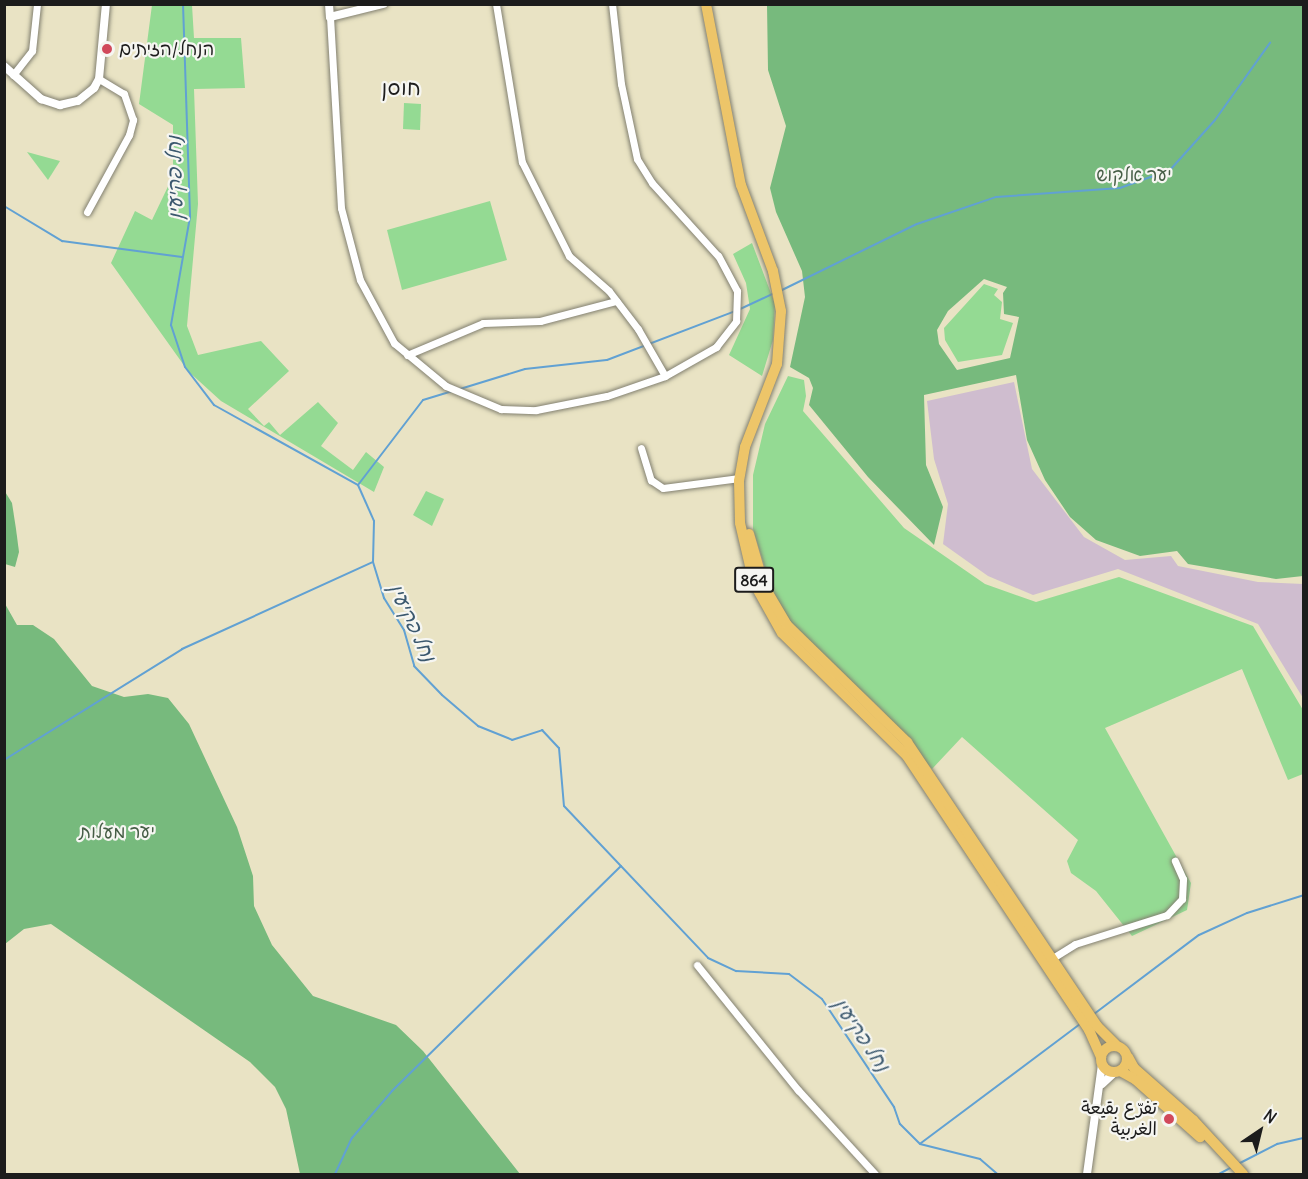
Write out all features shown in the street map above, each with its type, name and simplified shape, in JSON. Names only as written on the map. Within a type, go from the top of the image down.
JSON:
[{"type":"main road","name":"864","points":[[706,4],[743,194],[773,271],[782,310],[777,364],[745,447],[739,478],[745,548],[754,583],[774,623],[907,756],[1089,1030],[1101,1060]]},
{"type":"main road","name":"864","points":[[712,4],[720,62],[748,188],[780,269],[788,308],[788,334],[779,381],[754,440],[746,476],[747,519],[758,569],[770,599],[797,637],[907,742],[1103,1035],[1116,1045]]},
{"type":"main road","points":[[1116,1045],[1140,1074],[1193,1120],[1243,1174],[1136,1080],[1118,1072],[1101,1060],[1107,1047],[1116,1045]]},
{"type":"main road","points":[[1118,1072],[1128,1057]]},
{"type":"street","points":[[13,75],[32,51],[37,4]]},
{"type":"street","points":[[4,66],[41,99],[60,105],[86,96],[99,79],[106,4]]},
{"type":"street","points":[[329,4],[341,208],[360,280],[394,344],[446,386],[501,409],[569,406],[665,376],[716,348],[736,321],[737,291],[718,256],[652,183],[637,159],[621,84],[612,4]]},
{"type":"street","points":[[330,17],[383,4]]},
{"type":"street","points":[[496,4],[522,162],[569,256],[616,301],[638,329],[665,376]]},
{"type":"street","points":[[87,212],[129,135],[133,120],[124,94],[99,79]]},
{"type":"street","points":[[407,355],[483,323],[540,321],[616,301]]},
{"type":"street","points":[[641,448],[651,480],[663,488],[739,478]]},
{"type":"street","points":[[1051,974],[1048,963],[1052,957],[1075,944],[1167,915],[1182,899],[1183,879],[1175,861]]},
{"type":"street","points":[[697,965],[798,1090],[874,1174]]},
{"type":"street","points":[[1087,1174],[1101,1087],[1101,1060]]},
{"type":"street","points":[[1101,1087],[1118,1072]]},
{"type":"shaded area","points":[[1014,382],[1032,469],[1084,537],[1125,560],[1171,556],[1178,566],[1258,582],[1303,584],[1303,698],[1258,624],[1118,569],[1033,595],[988,576],[943,544],[948,504],[934,459],[927,401]]},
{"type":"green space","points":[[152,5],[192,5],[194,38],[241,38],[245,88],[194,89],[198,204],[187,326],[198,355],[261,341],[289,371],[248,409],[264,426],[269,422],[280,435],[318,402],[338,423],[321,446],[353,470],[366,452],[384,467],[374,492],[221,401],[188,371],[111,263],[135,211],[152,220],[173,176],[173,125],[139,104]]},
{"type":"green space","name":"יער אלקוש","points":[[767,5],[1303,5],[1303,576],[1276,579],[1188,564],[1177,551],[1140,556],[1096,540],[1070,517],[1045,480],[1027,440],[1016,375],[924,395],[926,465],[943,507],[934,545],[868,477],[809,405],[813,388],[809,378],[790,367],[805,297],[802,271],[776,212],[770,188],[786,126],[768,70]],"holes":[[[984,279],[1007,287],[1003,293],[1004,314],[1019,317],[1010,358],[957,370],[939,344],[937,330],[948,311]]]},
{"type":"green space","points":[[404,103],[421,104],[420,130],[403,129]]},
{"type":"green space","points":[[27,152],[60,161],[48,180]]},
{"type":"green space","points":[[490,201],[507,260],[402,290],[387,230]]},
{"type":"green space","points":[[752,243],[775,304],[773,340],[762,376],[729,355],[750,309],[746,283],[733,254]]},
{"type":"green space","points":[[984,284],[998,289],[994,295],[1002,302],[1000,319],[1013,323],[1002,355],[958,362],[945,340],[944,328]]},
{"type":"green space","points":[[788,376],[804,380],[806,396],[803,411],[904,528],[985,584],[1036,602],[1119,577],[1253,626],[1303,710],[1303,774],[1288,780],[1242,669],[1105,728],[1191,883],[1187,910],[1132,936],[1096,891],[1071,873],[1067,861],[1078,840],[962,737],[932,769],[881,709],[794,628],[773,594],[753,529],[753,475],[765,424]]},
{"type":"green space","points":[[4,490],[12,503],[16,529],[19,552],[15,567],[5,564]]},
{"type":"green space","points":[[426,491],[444,499],[432,526],[413,515]]},
{"type":"green space","name":"יער מעלות","points":[[4,602],[17,625],[33,625],[54,639],[92,686],[124,697],[148,694],[168,698],[189,724],[237,827],[253,876],[254,906],[272,945],[313,996],[396,1025],[423,1051],[520,1174],[300,1174],[286,1109],[275,1087],[250,1062],[51,924],[24,929],[5,944]]},
{"type":"waterway","name":"נחל פקיעין","points":[[183,4],[190,217],[171,325],[185,367],[214,405],[358,485],[374,521],[373,562],[384,598],[404,630],[414,666],[442,695],[478,726],[512,740],[542,730],[559,748],[564,806],[708,958],[736,971],[789,974],[822,999],[894,1107],[900,1124],[920,1144],[980,1159],[997,1174]]},
{"type":"waterway","points":[[782,290],[917,224],[996,197],[1120,188],[1170,170],[1215,120],[1270,43]]},
{"type":"waterway","points":[[4,206],[62,241],[182,257]]},
{"type":"waterway","points":[[738,310],[774,293]]},
{"type":"waterway","points":[[460,389],[525,369],[607,360],[733,312]]},
{"type":"waterway","points":[[358,485],[423,400],[452,391]]},
{"type":"waterway","points":[[4,760],[182,649],[373,562]]},
{"type":"waterway","points":[[335,1174],[352,1138],[392,1091],[621,866]]},
{"type":"waterway","points":[[1094,1014],[1199,935],[1247,913],[1304,895]]},
{"type":"waterway","points":[[921,1143],[1080,1024]]},
{"type":"waterway","points":[[1240,1163],[1277,1144],[1304,1138]]},
{"type":"waterway","points":[[1219,1174],[1232,1167]]},
{"type":"place","name":"הנחל/הזיתים","points":[[107,49]]},
{"type":"place","name":"تفرّع بقيعة الغربية","points":[[1169,1119]]},
{"type":"district","name":"חוסן","points":[[401,88]]}]
